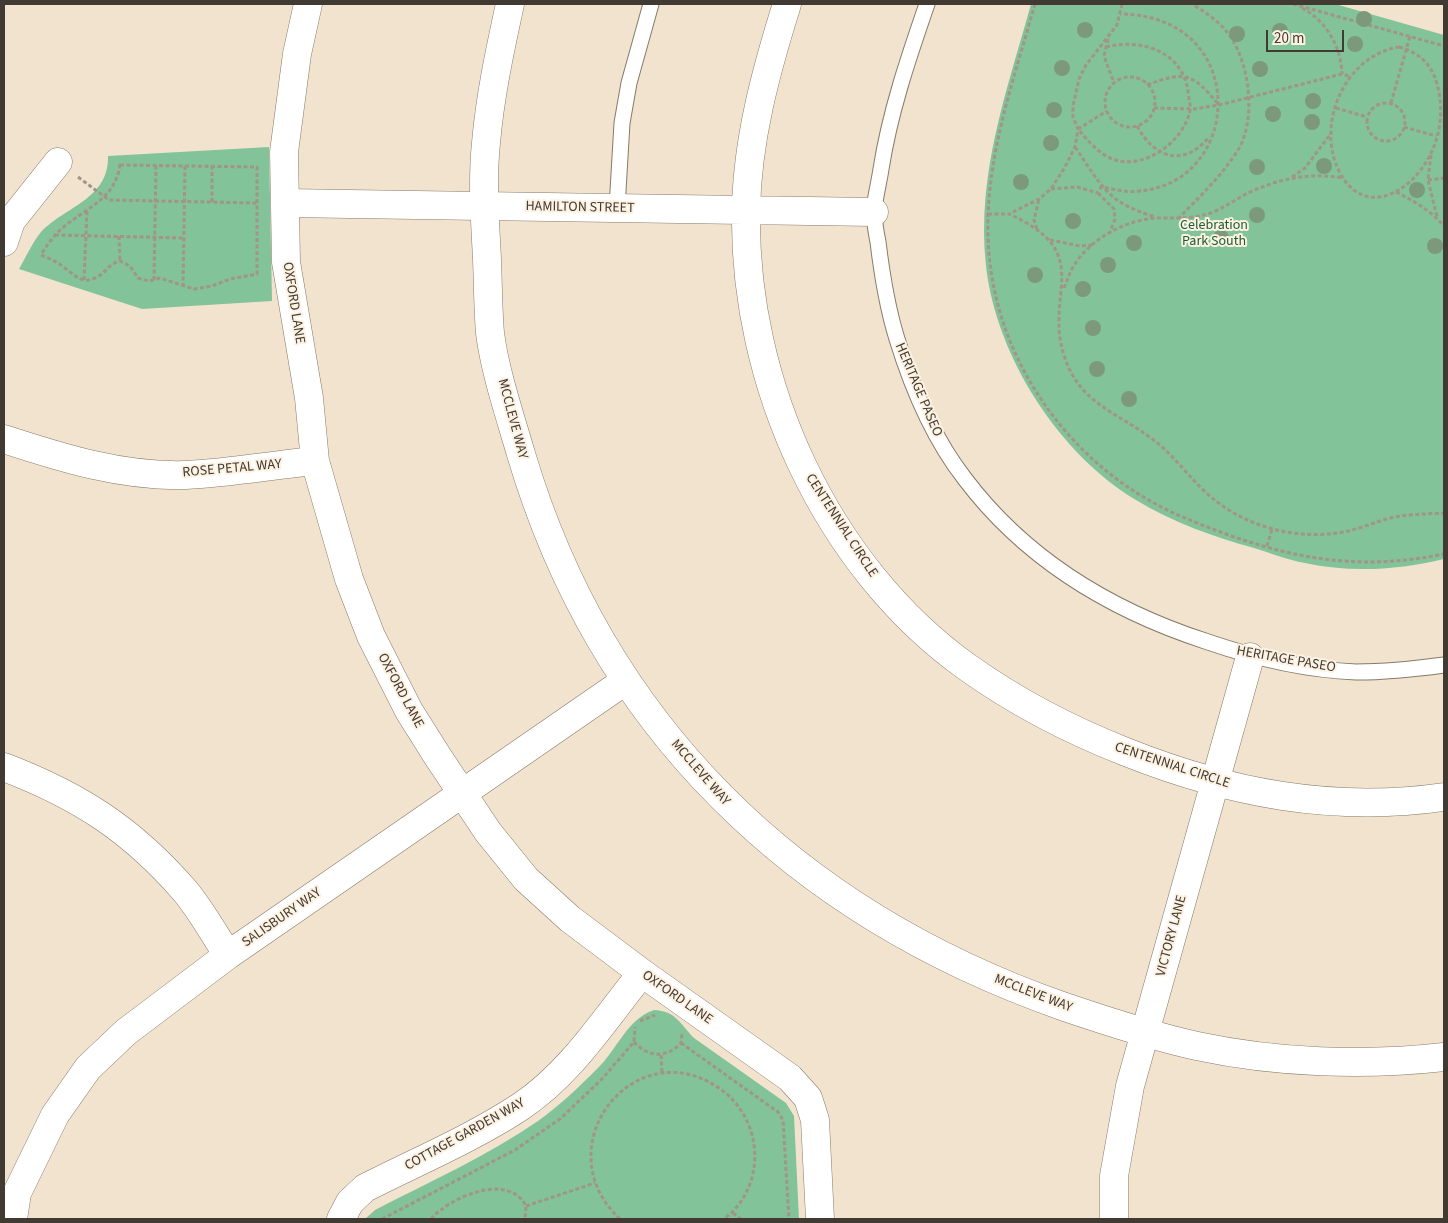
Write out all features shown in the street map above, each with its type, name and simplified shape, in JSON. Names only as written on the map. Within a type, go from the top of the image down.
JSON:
[{"type":"street","name":"OXFORD LANE","points":[[308,4],[297,54],[284,152],[286,262],[309,398],[315,461],[349,580],[371,636],[409,711],[488,832],[526,879],[570,919],[642,973],[790,1078],[808,1098],[815,1120],[820,1219]]},
{"type":"street","name":"MCCLEVE WAY","points":[[510,4],[495,72],[485,146],[485,207],[490,335],[513,427],[532,492],[560,563],[625,681],[691,766],[737,815],[784,855],[848,902],[908,938],[971,970],[1037,997],[1146,1033],[1200,1047],[1269,1057],[1335,1061],[1414,1060],[1444,1057]]},
{"type":"street","name":"CENTENNIAL CIRCLE","points":[[787,4],[768,64],[755,123],[746,210],[748,271],[756,321],[769,379],[786,430],[813,488],[880,588],[921,629],[966,666],[1022,702],[1090,738],[1153,763],[1214,782],[1273,796],[1329,801],[1386,802],[1444,797]]},
{"type":"street","points":[[4,242],[11,221],[58,162]]},
{"type":"street","name":"HAMILTON STREET","points":[[285,203],[874,212]]},
{"type":"street","name":"ROSE PETAL WAY","points":[[4,439],[65,459],[139,472],[185,475],[315,461]]},
{"type":"street","name":"VICTORY LANE","points":[[1114,1219],[1114,1176],[1121,1131],[1214,782],[1250,656]]},
{"type":"street","name":"SALISBURY WAY","points":[[14,1219],[17,1193],[55,1115],[88,1068],[126,1032],[228,955],[625,681]]},
{"type":"street","points":[[4,767],[44,782],[84,804],[140,843],[186,893],[228,955]]},
{"type":"street","name":"COTTAGE GARDEN WAY","points":[[341,1219],[350,1202],[365,1188],[521,1107],[588,1045],[642,973]]},
{"type":"lane","points":[[617,208],[622,123],[629,83],[651,4]]},
{"type":"lane","name":"HERITAGE PASEO","points":[[927,4],[899,83],[886,136],[874,212],[881,274],[890,319],[902,358],[937,438],[964,479],[988,507],[1031,549],[1080,586],[1135,616],[1250,656],[1355,672],[1410,670],[1444,665]]},
{"type":"path","points":[[1035,4],[996,142],[988,214],[992,276],[1007,333],[1035,389],[1071,438],[1126,486],[1152,502],[1206,526],[1298,556],[1360,563],[1392,562],[1444,554]]},
{"type":"path","points":[[1106,47],[1121,43],[1142,44],[1161,50],[1181,68],[1185,77],[1190,109],[1180,133],[1160,151],[1142,160],[1119,161],[1098,152],[1078,129],[1073,117],[1073,106],[1079,79],[1090,59],[1108,38],[1116,25],[1124,4]]},
{"type":"path","points":[[1178,219],[1214,183],[1239,148],[1249,114],[1248,81],[1232,40],[1213,17],[1192,4]]},
{"type":"path","points":[[1294,4],[1316,16],[1325,26],[1335,42],[1341,60],[1342,74]]},
{"type":"path","points":[[1294,4],[1444,46]]},
{"type":"path","points":[[1102,187],[1139,192],[1168,182],[1184,173],[1200,158],[1214,131],[1219,105],[1214,75],[1202,50],[1195,42],[1177,28],[1158,19],[1120,14]]},
{"type":"path","points":[[1391,103],[1410,36]]},
{"type":"path","points":[[1108,38],[1104,56],[1106,67],[1114,83]]},
{"type":"path","points":[[1432,150],[1413,179],[1396,191],[1377,198],[1364,196],[1351,189],[1343,178],[1335,160],[1332,131],[1336,108],[1349,76],[1360,64],[1374,54],[1399,47],[1415,52],[1436,79],[1442,104],[1436,136],[1428,167],[1428,180],[1436,217]]},
{"type":"path","points":[[1154,108],[1190,109],[1219,105],[1342,74],[1349,76]]},
{"type":"path","points":[[1147,85],[1174,76],[1196,80],[1219,105]]},
{"type":"path","points":[[1123,78],[1132,78],[1147,85],[1154,100],[1154,108],[1146,122],[1137,126],[1126,127],[1114,121],[1107,111],[1106,96],[1114,83],[1123,78]]},
{"type":"path","points":[[1391,103],[1401,110],[1406,122],[1396,138],[1383,141],[1377,139],[1368,130],[1367,117],[1378,104],[1391,103]]},
{"type":"path","points":[[1336,108],[1367,117]]},
{"type":"path","points":[[988,214],[1009,214],[1039,199],[1052,189],[1075,147],[1078,129],[1107,111]]},
{"type":"path","points":[[1137,126],[1142,136],[1160,151],[1171,156],[1181,156],[1199,148],[1214,131]]},
{"type":"path","points":[[1404,127],[1436,136]]},
{"type":"path","points":[[1063,289],[1074,266],[1093,245],[1110,234],[1139,220],[1178,219],[1214,212],[1254,191],[1289,178],[1306,168],[1332,131]]},
{"type":"path","points":[[1075,147],[1102,187],[1116,200],[1138,212],[1159,218]]},
{"type":"path","points":[[58,162],[109,200],[285,203]]},
{"type":"path","points":[[257,167],[120,165],[116,182],[105,197],[55,235],[41,255],[61,265],[78,279],[84,280],[98,277],[108,266],[120,261],[130,266],[138,278],[154,280],[160,278],[183,287],[205,288],[230,278],[257,274]]},
{"type":"path","points":[[154,280],[156,166]]},
{"type":"path","points":[[183,287],[185,166]]},
{"type":"path","points":[[212,166],[212,202]]},
{"type":"path","points":[[1289,178],[1313,175],[1343,178]]},
{"type":"path","points":[[1428,180],[1444,178]]},
{"type":"path","points":[[1052,189],[1077,187],[1098,193],[1114,209],[1115,219],[1110,234]]},
{"type":"path","points":[[1098,193],[1102,187]]},
{"type":"path","points":[[1396,191],[1436,217],[1444,226]]},
{"type":"path","points":[[1037,229],[1034,220],[1039,199]]},
{"type":"path","points":[[84,280],[87,210]]},
{"type":"path","points":[[1009,214],[1037,229],[1050,240],[1063,270],[1063,289],[1059,309],[1060,341],[1072,373],[1081,388],[1092,400],[1162,446],[1215,500],[1243,518],[1272,529],[1315,535],[1337,533],[1396,517],[1444,513]]},
{"type":"path","points":[[55,235],[184,238]]},
{"type":"path","points":[[119,236],[120,261]]},
{"type":"path","points":[[1050,240],[1080,246],[1093,245]]},
{"type":"path","points":[[1267,546],[1272,529]]},
{"type":"path","points":[[634,1042],[639,1047],[661,1055],[671,1052],[681,1043],[778,1112],[783,1120],[789,1219]]},
{"type":"path","points":[[661,1055],[662,1074]]},
{"type":"path","points":[[620,1219],[602,1199],[595,1183],[590,1160],[593,1133],[605,1108],[630,1085],[662,1074],[689,1075],[714,1085],[726,1092],[743,1112],[753,1138],[755,1165],[748,1190],[733,1213],[724,1219]]},
{"type":"path","points":[[526,1206],[595,1183]]},
{"type":"path","points":[[431,1219],[450,1202],[462,1196],[489,1190],[512,1193],[524,1201],[526,1206],[525,1219]]},
{"type":"path","points":[[733,1213],[741,1219]]},
{"type":"green space","name":"Celebration Park South","points":[[1031,4],[1335,4],[1444,35],[1444,559],[1392,568],[1339,568],[1292,560],[1224,539],[1179,522],[1136,500],[1081,457],[1057,429],[1036,400],[1003,334],[992,300],[986,266],[985,198],[990,166],[1004,101]]},
{"type":"green space","points":[[269,147],[272,301],[142,309],[19,269],[41,232],[94,192],[106,171],[108,156]]},
{"type":"green space","points":[[654,1010],[673,1016],[694,1038],[786,1103],[794,1116],[799,1219],[365,1219],[375,1210],[478,1157],[538,1121],[569,1096],[597,1069],[637,1020]]}]
